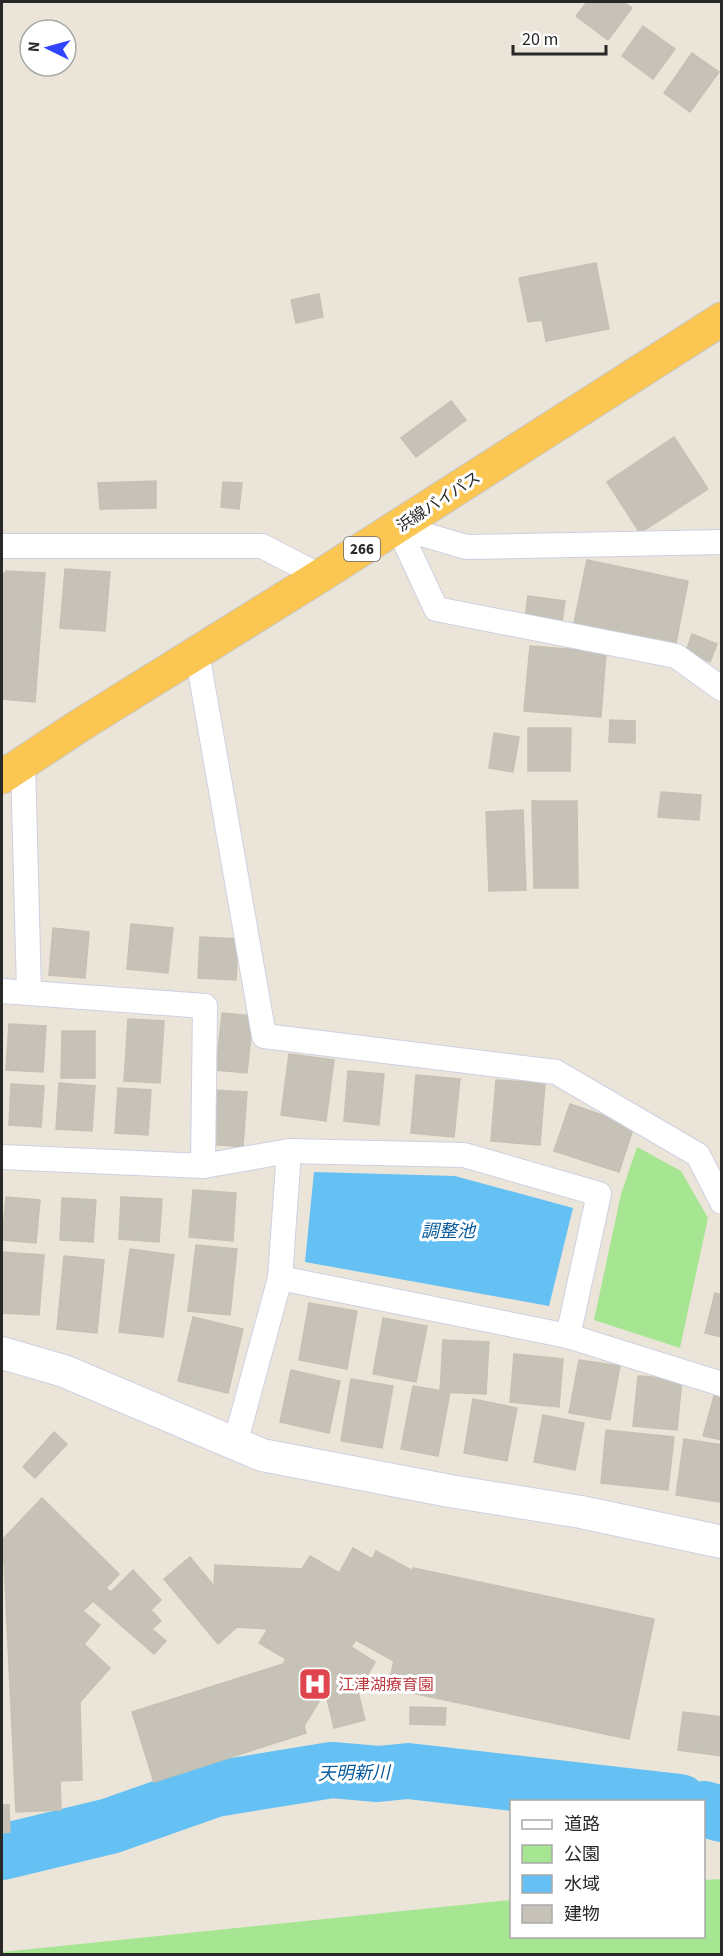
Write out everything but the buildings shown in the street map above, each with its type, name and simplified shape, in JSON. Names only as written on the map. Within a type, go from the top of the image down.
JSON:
[{"type":"highway","name":"浜線バイパス","points":[[13,770],[722,319]]},
{"type":"street","points":[[398,527],[466,547],[722,542]]},
{"type":"street","points":[[398,527],[436,609],[676,656],[722,689]]},
{"type":"street","points":[[2,546],[262,546],[320,576]]},
{"type":"street","points":[[197,653],[264,1036],[556,1072],[698,1155],[722,1202]]},
{"type":"street","points":[[13,770],[29,992]]},
{"type":"street","points":[[2,991],[205,1006],[203,1166]]},
{"type":"street","points":[[235,1444],[280,1278],[289,1151]]},
{"type":"street","points":[[2,1157],[203,1166],[289,1151],[464,1155],[599,1194],[568,1336]]},
{"type":"street","points":[[280,1278],[568,1336],[722,1384]]},
{"type":"street","points":[[2,1353],[64,1371],[262,1455],[450,1491],[581,1512],[722,1542]]},
{"type":"green space","points":[[637,1147],[681,1171],[708,1218],[680,1348],[594,1320],[621,1194]]},
{"type":"green space","points":[[721,1879],[721,1954],[2,1954],[2,1952],[510,1900],[510,1938],[705,1938],[705,1880]]},
{"type":"water","name":"調整池","points":[[314,1172],[455,1176],[573,1208],[549,1306],[305,1262]]},
{"type":"waterway","name":"天明新川","points":[[2,1852],[110,1826],[215,1789],[332,1770],[378,1774],[408,1771],[662,1800]]},
{"type":"waterway","name":"天明新川","points":[[705,1809],[722,1814]]},
{"type":"place","name":"江津湖療育園","points":[[315,1684]]}]
